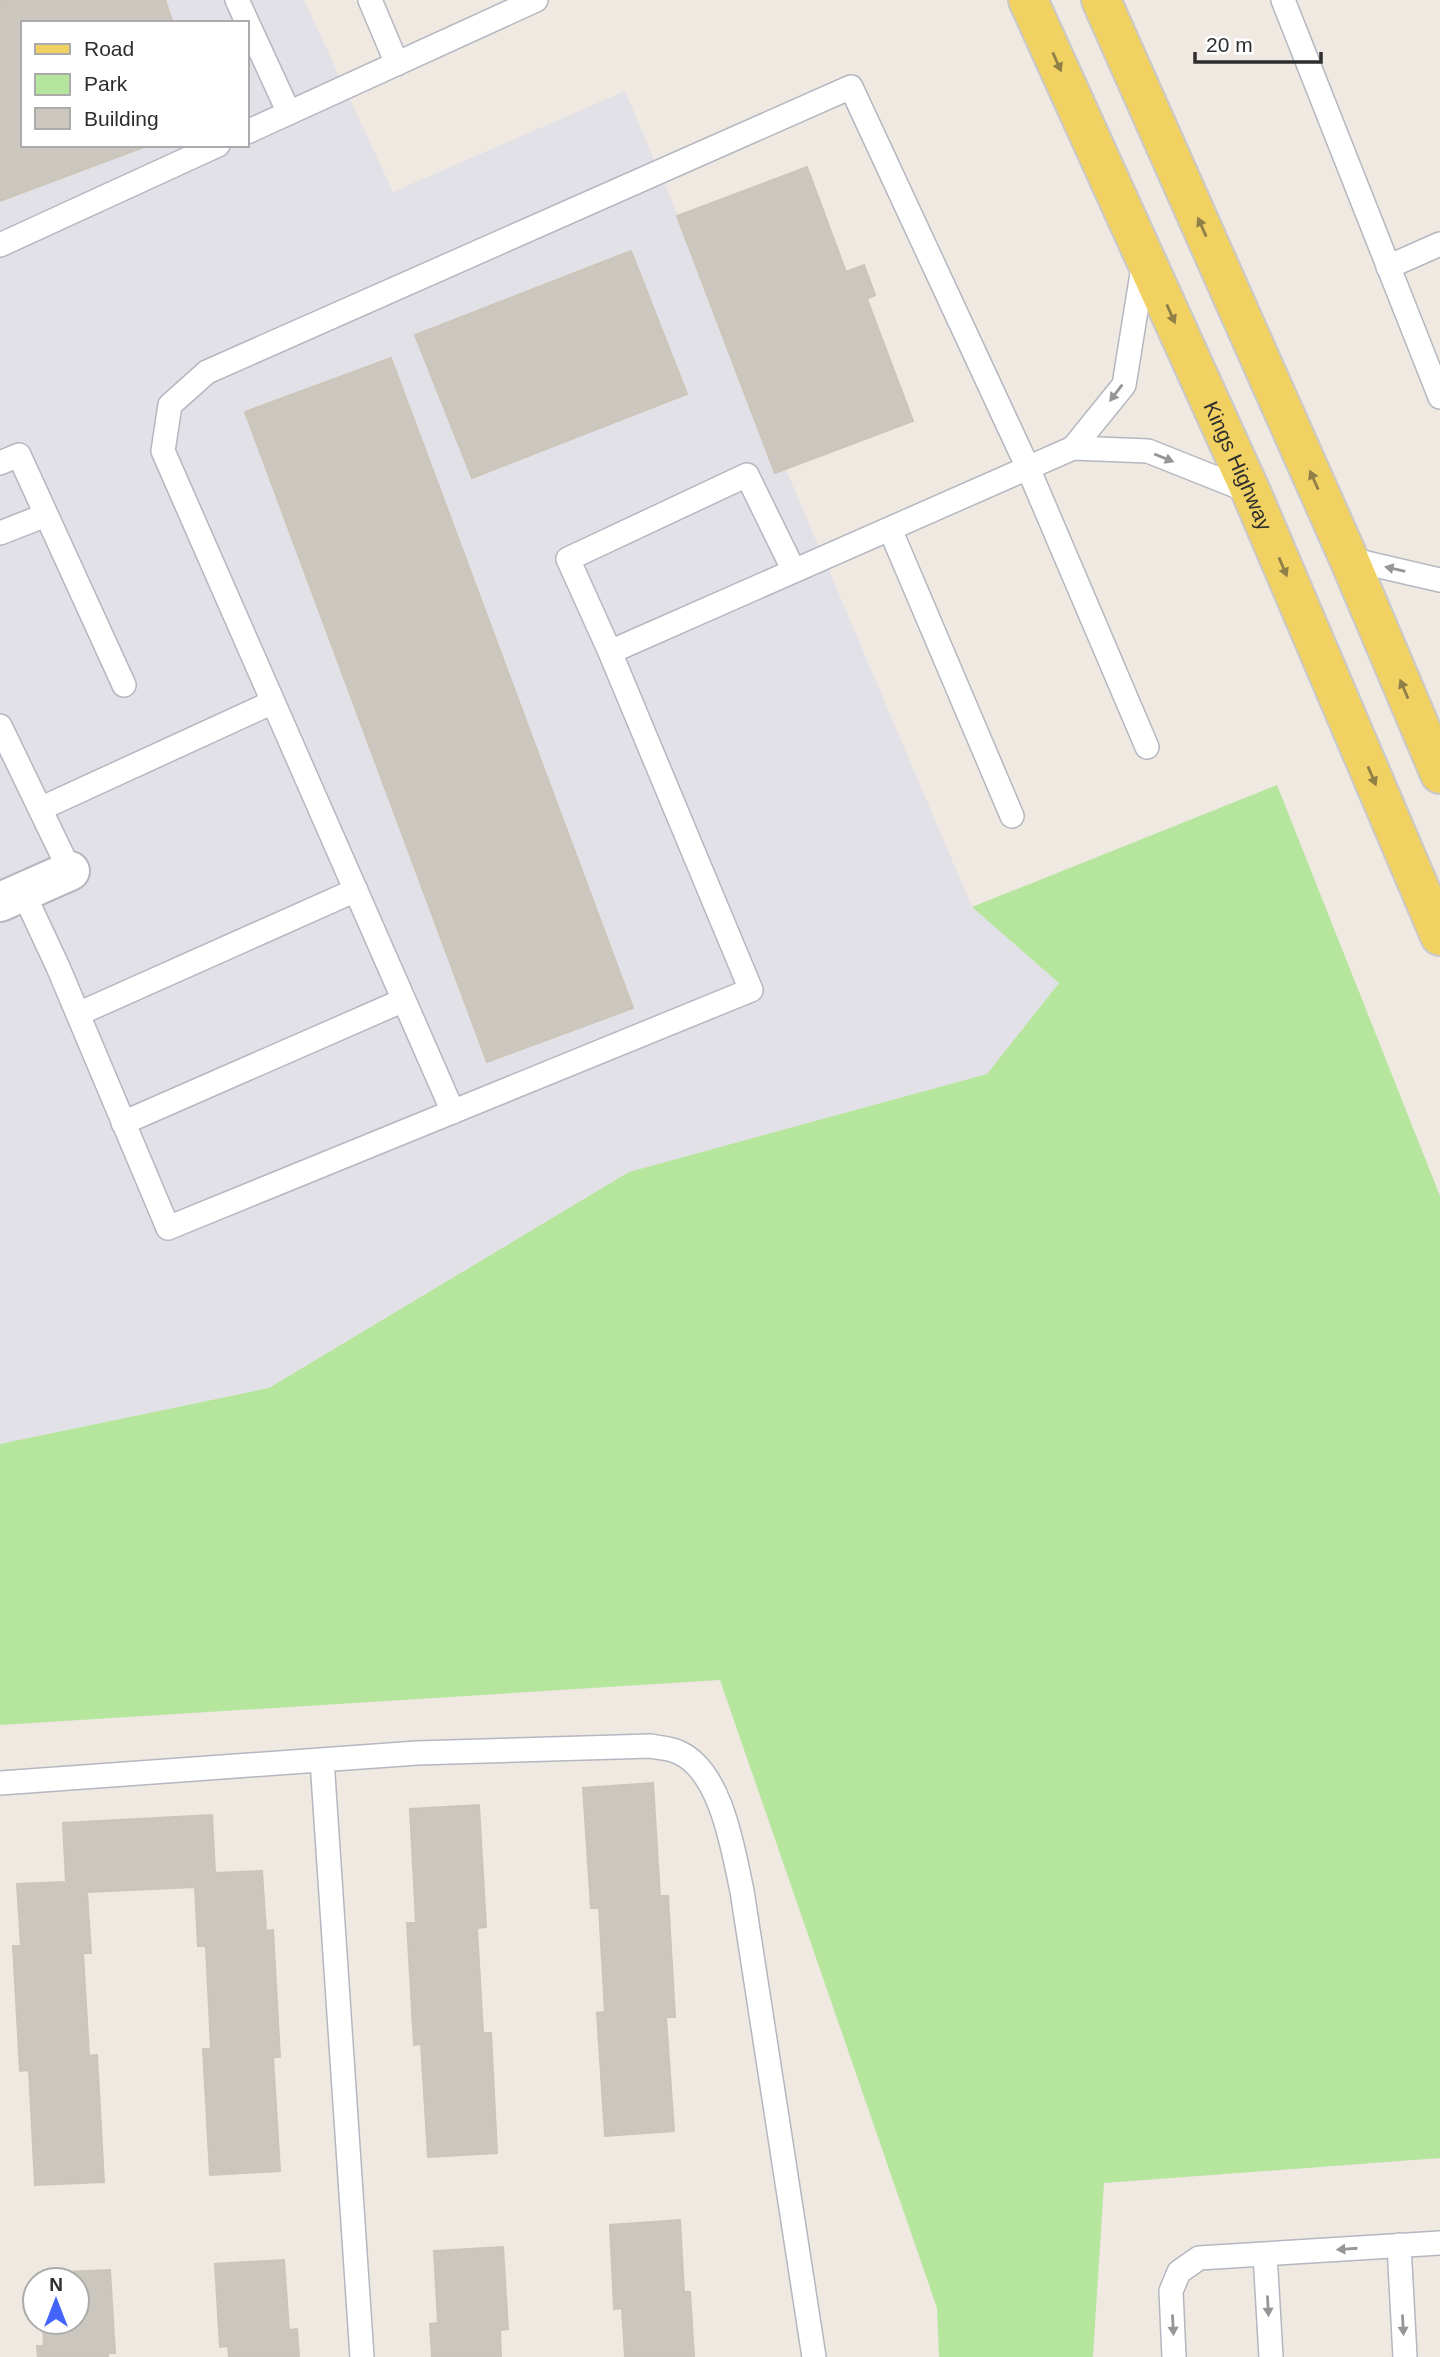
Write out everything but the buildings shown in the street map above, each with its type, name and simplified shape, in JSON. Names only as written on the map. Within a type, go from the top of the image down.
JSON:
[{"type":"main road","name":"Kings Highway","points":[[1028,0],[1251,492],[1440,936]]},
{"type":"main road","points":[[1101,0],[1437,757]]},
{"type":"street","points":[[11,897],[70,871]]},
{"type":"lane","points":[[237,0],[247,21]]},
{"type":"lane","points":[[370,0],[397,64]]},
{"type":"lane","points":[[1283,0],[1439,392]]},
{"type":"lane","points":[[248,132],[530,1]]},
{"type":"lane","points":[[248,24],[289,113]]},
{"type":"lane","points":[[453,1112],[163,451],[170,405],[207,372],[851,87],[1028,468],[1147,747]]},
{"type":"lane","points":[[0,245],[214,147]]},
{"type":"lane","points":[[1388,267],[1440,244]]},
{"type":"lane","points":[[1073,448],[1124,385],[1144,256]]},
{"type":"lane","points":[[610,652],[1073,448],[1148,451],[1251,492]]},
{"type":"lane","points":[[0,463],[19,455],[124,685]]},
{"type":"lane","points":[[11,897],[58,967],[168,1228],[751,990],[610,652],[568,559],[747,475],[794,571]]},
{"type":"lane","points":[[0,533],[46,515]]},
{"type":"lane","points":[[890,529],[1012,816]]},
{"type":"lane","points":[[1349,559],[1440,580]]},
{"type":"lane","points":[[40,809],[273,702]]},
{"type":"lane","points":[[1,732],[70,871]]},
{"type":"lane","points":[[78,1014],[356,890]]},
{"type":"lane","points":[[124,1123],[404,1000]]},
{"type":"lane","points":[[0,1783],[417,1753],[651,1746],[678,1752],[701,1768],[713,1786],[742,1891],[814,2357]]},
{"type":"lane","points":[[322,1760],[362,2357]]},
{"type":"lane","points":[[1174,2357],[1171,2291],[1179,2272],[1199,2258],[1440,2242]]},
{"type":"lane","points":[[1399,2245],[1405,2357]]},
{"type":"lane","points":[[1265,2254],[1271,2357]]},
{"type":"shaded area","points":[[0,0],[304,0],[393,192],[625,91],[972,907],[1059,983],[987,1074],[629,1172],[269,1388],[0,1444]]},
{"type":"green space","points":[[1277,785],[1440,1196],[1440,2158],[1104,2183],[1093,2357],[939,2357],[937,2308],[720,1680],[0,1725],[0,1444],[269,1388],[629,1172],[987,1074],[1059,983],[972,907]]}]
